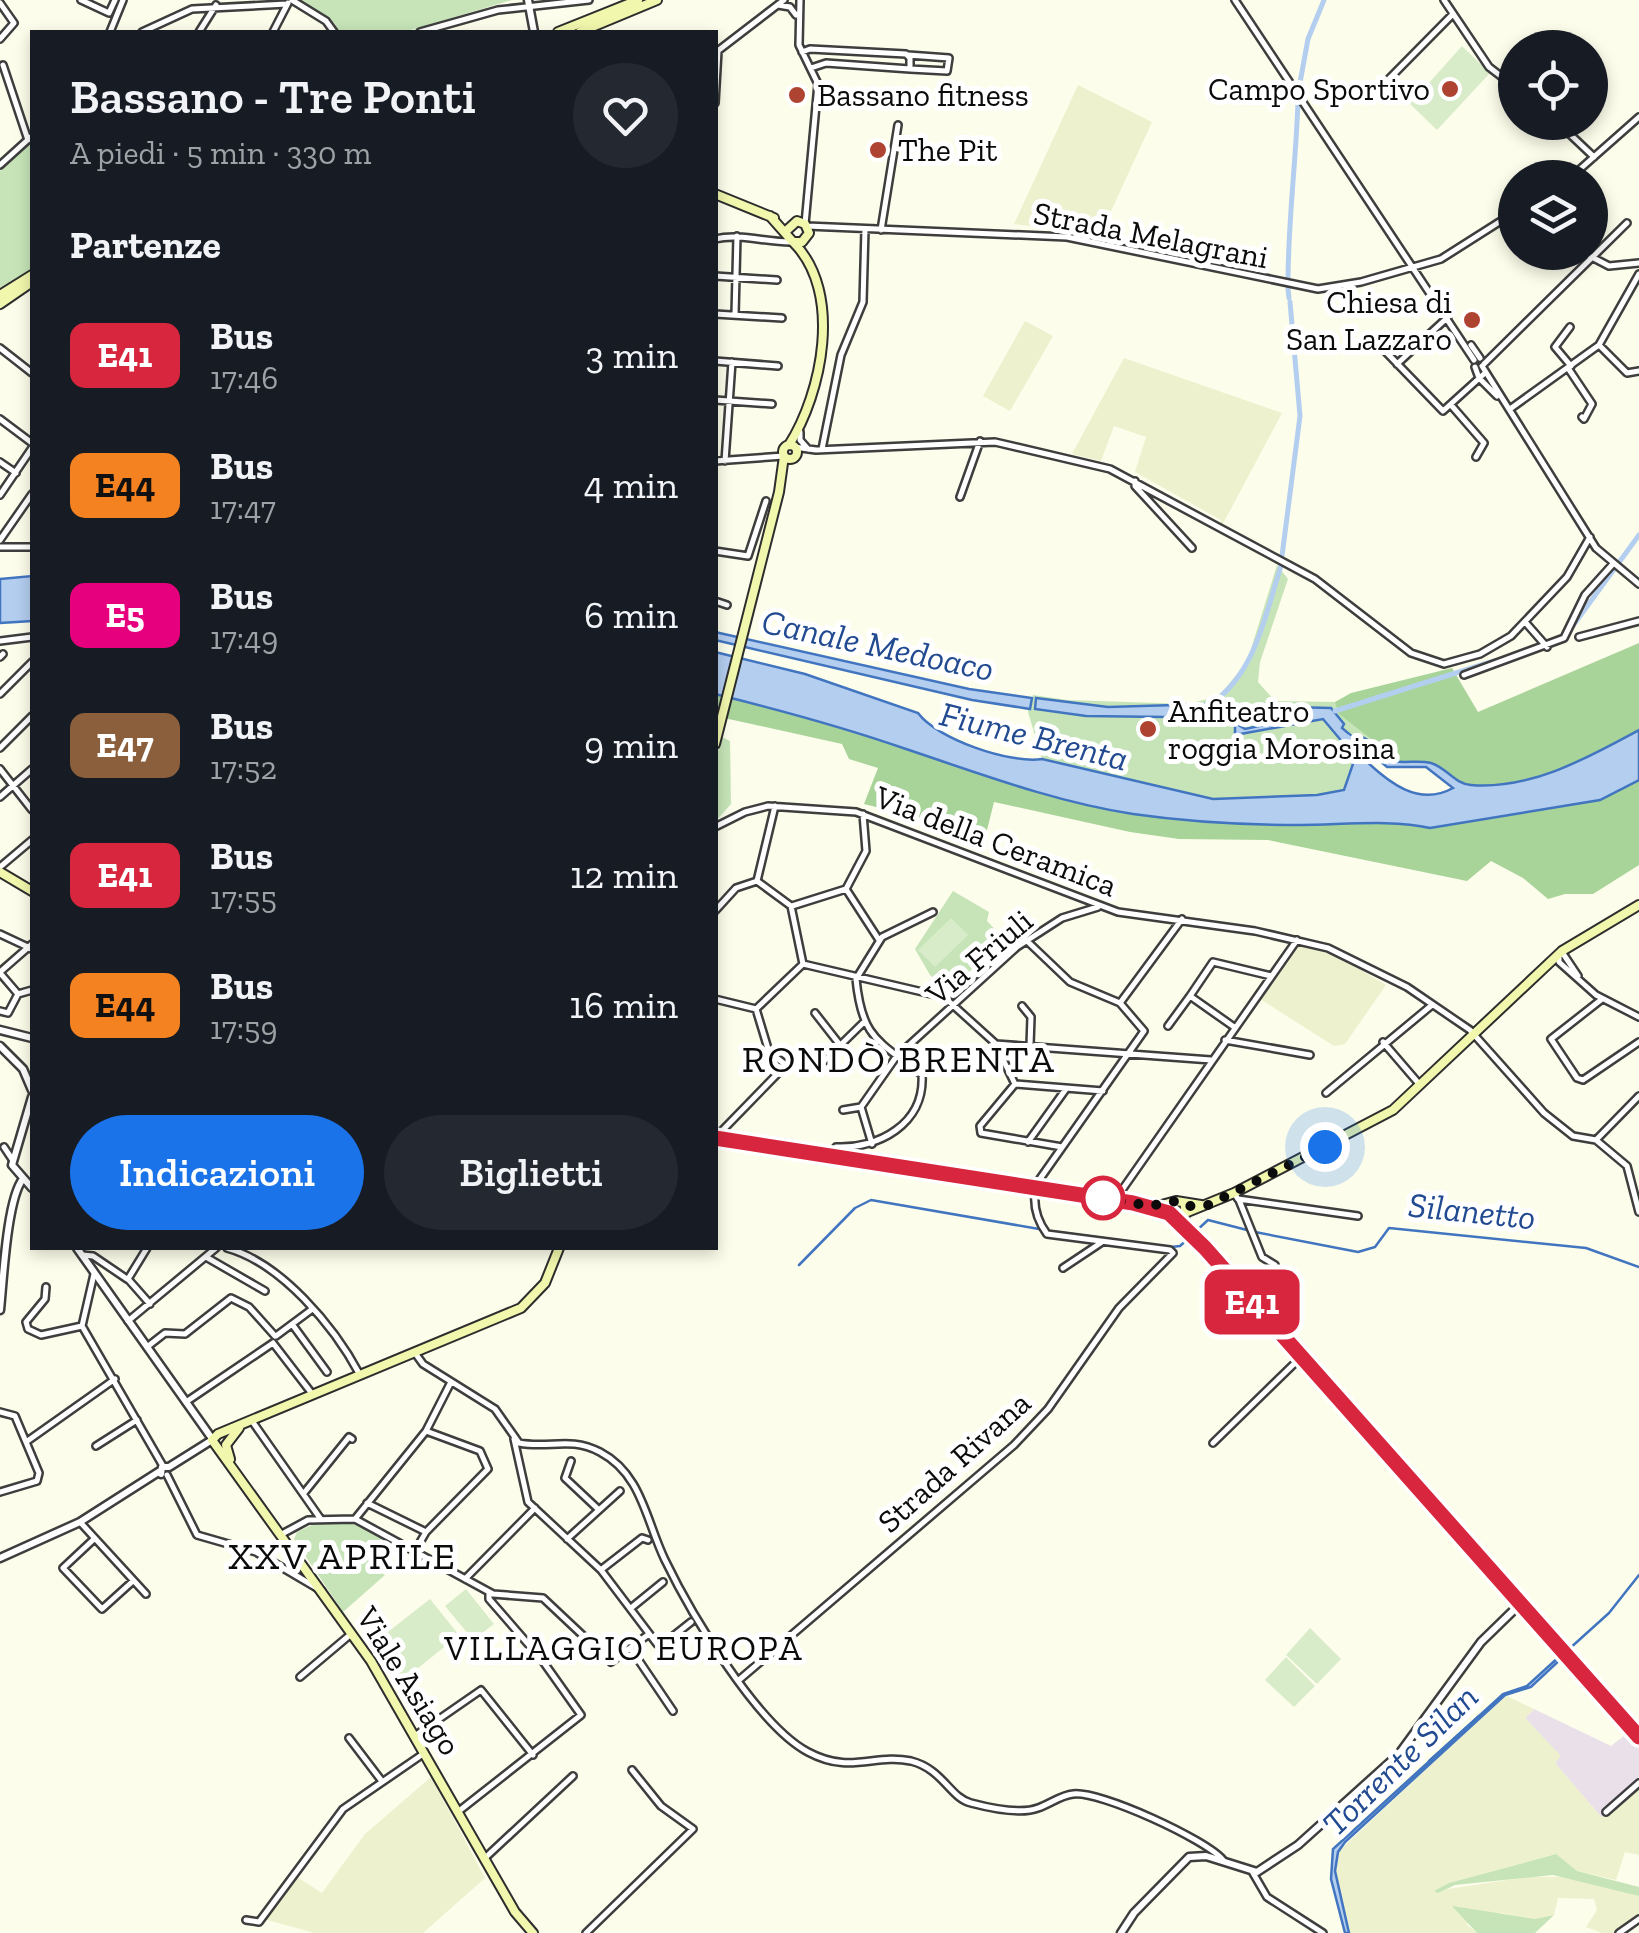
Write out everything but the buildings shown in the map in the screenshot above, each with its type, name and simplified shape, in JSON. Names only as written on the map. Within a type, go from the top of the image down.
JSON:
[{"type":"main road","points":[[563,30],[638,0]]},
{"type":"main road","points":[[585,30],[657,0]]},
{"type":"main road","points":[[718,195],[798,232],[818,293],[824,330],[820,368],[795,451],[783,471],[718,734]]},
{"type":"main road","points":[[0,295],[30,279]]},
{"type":"main road","points":[[0,306],[30,280]]},
{"type":"main road","points":[[778,492],[795,451],[802,420]]},
{"type":"main road","points":[[0,870],[30,890]]},
{"type":"main road","points":[[718,1138],[1171,1211],[1206,1206],[1236,1196],[1379,1119],[1422,1087],[1561,953],[1639,905]]},
{"type":"main road","points":[[1171,1211],[1178,1201],[1185,1211],[1184,1225],[1638,1736]]},
{"type":"main road","points":[[1171,1211],[1197,1240]]},
{"type":"main road","points":[[219,1441],[242,1425],[521,1308],[545,1283],[557,1250]]},
{"type":"main road","name":"Viale Asiago","points":[[219,1441],[352,1633],[427,1753],[515,1912],[533,1933]]},
{"type":"street","points":[[81,0],[109,13],[114,0]]},
{"type":"street","points":[[111,30],[123,0]]},
{"type":"street","points":[[428,30],[529,3],[590,0]]},
{"type":"street","points":[[1235,0],[1510,409],[1595,545],[1615,567],[1639,584]]},
{"type":"street","points":[[1444,0],[1489,67],[1498,74]]},
{"type":"street","points":[[274,30],[289,1]]},
{"type":"street","points":[[146,30],[192,9],[289,1],[326,21],[333,30]]},
{"type":"street","points":[[0,3],[14,23],[0,38]]},
{"type":"street","points":[[529,3],[534,28]]},
{"type":"street","points":[[778,5],[794,3]]},
{"type":"street","points":[[718,50],[778,5],[794,3]]},
{"type":"street","points":[[718,239],[737,236],[754,242],[776,241],[798,232],[804,212],[818,84],[802,52],[794,3]]},
{"type":"street","points":[[200,30],[216,6]]},
{"type":"street","points":[[1381,88],[1453,14]]},
{"type":"street","points":[[802,52],[822,49],[948,58],[948,71],[826,63],[810,68]]},
{"type":"street","points":[[906,54],[910,68]]},
{"type":"street","points":[[0,165],[30,138],[3,66]]},
{"type":"street","points":[[1592,160],[1639,117]]},
{"type":"street","points":[[881,231],[898,125]]},
{"type":"street","points":[[1576,140],[1594,158]]},
{"type":"street","name":"Strada Melagrani","points":[[798,232],[820,228],[1067,236],[1318,289],[1361,282],[1449,256],[1498,223]]},
{"type":"street","points":[[1608,242],[1627,223]]},
{"type":"street","points":[[822,449],[841,355],[863,302],[865,229]]},
{"type":"street","points":[[735,316],[737,236]]},
{"type":"street","points":[[1608,265],[1639,262]]},
{"type":"street","points":[[1388,340],[1385,351],[1443,411],[1480,366],[1580,270]]},
{"type":"street","points":[[1510,409],[1599,345],[1639,274]]},
{"type":"street","points":[[718,276],[777,280]]},
{"type":"street","points":[[718,314],[782,318]]},
{"type":"street","points":[[1397,364],[1448,317]]},
{"type":"street","points":[[1570,328],[1556,347],[1592,404],[1590,414],[1584,420],[1582,417]]},
{"type":"street","points":[[1599,345],[1626,373],[1639,370]]},
{"type":"street","points":[[0,348],[30,371]]},
{"type":"street","points":[[718,362],[778,366]]},
{"type":"street","points":[[726,460],[732,362]]},
{"type":"street","points":[[718,400],[772,404]]},
{"type":"street","points":[[1451,405],[1484,443],[1476,457]]},
{"type":"street","points":[[0,419],[30,444]]},
{"type":"street","points":[[795,451],[802,444],[800,432]]},
{"type":"street","points":[[960,497],[980,442]]},
{"type":"street","points":[[718,461],[822,449],[980,442],[1110,469],[1315,579],[1423,660],[1444,664],[1501,644],[1595,545]]},
{"type":"street","points":[[0,495],[30,449]]},
{"type":"street","points":[[772,456],[783,471]]},
{"type":"street","points":[[0,462],[16,473]]},
{"type":"street","points":[[1135,481],[1135,486],[1192,548]]},
{"type":"street","points":[[30,497],[0,544],[30,547]]},
{"type":"street","points":[[718,551],[748,556],[766,501]]},
{"type":"street","points":[[1584,554],[1590,537]]},
{"type":"street","points":[[1464,675],[1564,638],[1586,595],[1615,567]]},
{"type":"street","points":[[718,602],[727,605]]},
{"type":"street","points":[[1579,637],[1639,621]]},
{"type":"street","points":[[1525,622],[1547,647]]},
{"type":"street","points":[[0,642],[30,637]]},
{"type":"street","points":[[0,694],[30,664]]},
{"type":"street","points":[[0,748],[30,718]]},
{"type":"street","points":[[0,769],[30,807]]},
{"type":"street","points":[[0,797],[30,771]]},
{"type":"street","points":[[757,881],[775,806]]},
{"type":"street","name":"Via della Ceramica","points":[[718,825],[745,812],[775,806],[863,814],[1101,907],[1328,948],[1408,987],[1474,1036],[1553,1121],[1573,1136],[1596,1140]]},
{"type":"street","points":[[792,906],[846,890],[866,851],[863,814]]},
{"type":"street","points":[[0,870],[30,842]]},
{"type":"street","points":[[757,881],[792,906],[803,964]]},
{"type":"street","points":[[718,908],[736,888],[757,881]]},
{"type":"street","points":[[846,890],[879,940]]},
{"type":"street","name":"Via Friuli","points":[[861,1107],[896,1057],[1026,940],[1062,918],[1101,907]]},
{"type":"street","points":[[830,1156],[836,1147],[872,1144],[900,1128],[916,1106],[922,1075],[896,1057],[863,1023],[856,978],[879,940],[934,912]]},
{"type":"street","points":[[1120,1003],[1182,919]]},
{"type":"street","points":[[0,934],[30,946]]},
{"type":"street","points":[[1026,940],[1070,982],[1120,1003],[1144,1031],[1036,1187],[1035,1209],[1047,1234],[1102,1241]]},
{"type":"street","points":[[1115,1200],[1297,940]]},
{"type":"street","points":[[18,994],[0,972],[30,947]]},
{"type":"street","points":[[1561,953],[1559,962],[1586,986],[1602,999],[1639,1017]]},
{"type":"street","points":[[1561,953],[1586,986]]},
{"type":"street","points":[[1168,1026],[1213,962],[1271,976]]},
{"type":"street","points":[[803,964],[944,998],[996,1044],[1015,1084]]},
{"type":"street","points":[[756,1009],[803,964]]},
{"type":"street","points":[[1545,967],[1566,968]]},
{"type":"street","points":[[0,1011],[8,1013],[18,994],[30,991]]},
{"type":"street","points":[[1190,996],[1234,1027]]},
{"type":"street","points":[[1602,999],[1551,1038],[1578,1080],[1639,1042]]},
{"type":"street","points":[[718,1000],[756,1009]]},
{"type":"street","points":[[1326,1093],[1432,1005]]},
{"type":"street","points":[[1022,1006],[1031,1016],[1030,1046]]},
{"type":"street","points":[[756,1009],[769,1052],[786,1065]]},
{"type":"street","points":[[815,1013],[840,1045]]},
{"type":"street","points":[[718,1135],[786,1065],[794,1061],[818,1067],[863,1023]]},
{"type":"street","points":[[0,1030],[30,1038]]},
{"type":"street","points":[[1226,1040],[1310,1055]]},
{"type":"street","points":[[1384,1042],[1422,1087]]},
{"type":"street","points":[[996,1044],[1211,1060]]},
{"type":"street","points":[[0,1046],[30,1078]]},
{"type":"street","points":[[1015,1084],[1102,1091]]},
{"type":"street","points":[[1015,1084],[980,1126],[981,1133],[1062,1147]]},
{"type":"street","points":[[1028,1142],[1066,1089]]},
{"type":"street","points":[[1639,1096],[1596,1140],[1627,1166],[1639,1212]]},
{"type":"street","points":[[12,1159],[30,1100]]},
{"type":"street","points":[[843,1110],[861,1107],[872,1144]]},
{"type":"street","points":[[0,1310],[16,1199],[28,1184],[4,1148]]},
{"type":"street","points":[[1236,1196],[1358,1216]]},
{"type":"street","points":[[1236,1196],[1262,1257],[1275,1265]]},
{"type":"street","points":[[1063,1268],[1102,1241]]},
{"type":"street","name":"Strada Rivana","points":[[739,1680],[1014,1446],[1056,1398],[1119,1308],[1174,1253],[1102,1241]]},
{"type":"street","points":[[128,1279],[146,1250]]},
{"type":"street","points":[[128,1321],[214,1250]]},
{"type":"street","points":[[231,1250],[264,1263],[290,1281],[360,1375]]},
{"type":"street","points":[[80,1251],[128,1279],[150,1304]]},
{"type":"street","name":"Viale Asiago","points":[[80,1251],[186,1402],[219,1441]]},
{"type":"street","points":[[206,1257],[265,1290]]},
{"type":"street","points":[[94,1274],[82,1326],[115,1379],[197,1535],[256,1552],[317,1592],[322,1591]]},
{"type":"street","points":[[46,1287],[45,1299],[26,1322],[28,1328],[36,1335],[82,1326]]},
{"type":"street","points":[[147,1347],[165,1333],[185,1334],[231,1298],[249,1306],[313,1395]]},
{"type":"street","points":[[186,1402],[312,1310]]},
{"type":"street","points":[[292,1324],[327,1372]]},
{"type":"street","points":[[414,1350],[423,1364],[495,1409],[514,1439],[527,1500],[601,1570],[649,1634],[662,1645],[691,1622]]},
{"type":"street","points":[[1213,1443],[1301,1358]]},
{"type":"street","points":[[26,1442],[115,1379]]},
{"type":"street","points":[[355,1519],[426,1431],[451,1382]]},
{"type":"street","points":[[0,1412],[15,1416],[39,1473],[36,1481],[0,1492]]},
{"type":"street","points":[[96,1446],[137,1420]]},
{"type":"street","points":[[252,1421],[320,1518]]},
{"type":"street","points":[[415,1551],[426,1532],[488,1469],[480,1451],[426,1431]]},
{"type":"street","points":[[304,1493],[352,1439]]},
{"type":"street","points":[[514,1439],[526,1445],[573,1442],[603,1454],[623,1470],[645,1506],[662,1555],[684,1595],[739,1680],[792,1740],[820,1758],[855,1765],[910,1761],[940,1774],[962,1799],[1014,1810],[1032,1810],[1074,1794],[1092,1796],[1184,1834],[1218,1854],[1226,1864]]},
{"type":"street","points":[[0,1558],[80,1522],[191,1453],[219,1441]]},
{"type":"street","points":[[571,1462],[565,1478],[598,1510]]},
{"type":"street","points":[[567,1539],[620,1490]]},
{"type":"street","points":[[367,1503],[426,1532]]},
{"type":"street","points":[[465,1580],[534,1508]]},
{"type":"street","points":[[282,1534],[308,1520],[355,1519],[489,1593],[543,1598],[611,1662],[649,1634]]},
{"type":"street","points":[[80,1522],[146,1594]]},
{"type":"street","points":[[601,1570],[642,1538],[648,1540]]},
{"type":"street","points":[[94,1539],[63,1568],[102,1610],[133,1580]]},
{"type":"street","points":[[631,1608],[663,1582]]},
{"type":"street","points":[[459,1811],[579,1720],[581,1714],[489,1599],[489,1593]]},
{"type":"street","points":[[1121,1933],[1183,1860],[1206,1856],[1253,1872],[1283,1857],[1400,1754],[1481,1642],[1520,1604]]},
{"type":"street","points":[[300,1677],[352,1633]]},
{"type":"street","points":[[631,1650],[673,1711]]},
{"type":"street","points":[[416,1735],[481,1690],[533,1756]]},
{"type":"street","points":[[349,1738],[381,1780]]},
{"type":"street","points":[[246,1920],[259,1922],[343,1809],[414,1757],[427,1753]]},
{"type":"street","points":[[586,1933],[693,1829],[661,1806],[632,1770]]},
{"type":"street","points":[[485,1858],[572,1776]]},
{"type":"street","points":[[1606,1812],[1639,1783]]},
{"type":"street","points":[[1253,1872],[1268,1898],[1323,1933]]},
{"type":"street","points":[[1619,1933],[1639,1918]]},
{"type":"shaded area","points":[[1534,1709],[1611,1746],[1630,1731],[1639,1741],[1639,1783],[1602,1818],[1555,1763],[1560,1756],[1525,1718]]},
{"type":"green space","points":[[299,0],[512,0],[411,30],[338,30],[334,23]]},
{"type":"green space","name":"Campo Sportivo","points":[[1462,46],[1490,73],[1437,130],[1410,104]]},
{"type":"green space","points":[[1078,85],[1152,122],[1100,235],[1014,224]]},
{"type":"green space","points":[[30,143],[30,270],[0,288],[0,171]]},
{"type":"green space","points":[[1025,321],[1053,336],[1010,411],[983,396]]},
{"type":"green space","points":[[1124,358],[1282,413],[1218,533],[1221,520],[1135,472],[1146,437],[1114,426],[1101,461],[1072,454]]},
{"type":"green space","points":[[1277,565],[1288,579],[1260,662],[1258,682],[1275,701],[1337,702],[1382,747],[1380,752],[1354,759],[1345,790],[1317,795],[1213,799],[1042,759],[1028,712],[1033,695],[1067,700],[1188,704],[1219,696],[1247,662]]},
{"type":"green space","points":[[1639,643],[1639,730],[1558,770],[1515,782],[1471,785],[1431,763],[1392,760],[1380,752],[1382,747],[1339,714],[1335,702],[1351,693],[1452,668],[1478,712]]},
{"type":"green space","points":[[718,695],[835,726],[1047,795],[1105,809],[1175,819],[1280,825],[1383,823],[1430,828],[1600,800],[1639,780],[1639,865],[1593,894],[1565,894],[1548,899],[1523,878],[1491,861],[1467,881],[1268,840],[1179,839],[994,802],[986,834],[864,804],[878,768],[849,759],[842,744],[718,717]]},
{"type":"green space","points":[[722,737],[730,741],[731,804],[718,819],[718,752]]},
{"type":"green space","points":[[953,891],[989,912],[987,921],[1011,947],[994,963],[986,956],[948,992],[930,975],[915,949]]},
{"type":"green space","points":[[951,918],[968,935],[935,967],[918,950]]},
{"type":"green space","points":[[1303,943],[1324,948],[1386,985],[1345,1044],[1334,1046],[1260,999],[1291,952]]},
{"type":"green space","points":[[314,1524],[356,1524],[382,1537],[368,1566],[385,1575],[343,1612],[294,1539],[297,1532]]},
{"type":"green space","points":[[466,1589],[494,1624],[473,1640],[445,1606]]},
{"type":"green space","points":[[430,1599],[459,1635],[401,1682],[370,1646]]},
{"type":"green space","points":[[1310,1628],[1341,1659],[1317,1684],[1286,1655]]},
{"type":"green space","points":[[1286,1657],[1315,1686],[1294,1707],[1265,1680]]},
{"type":"green space","points":[[1505,1695],[1534,1709],[1525,1718],[1561,1756],[1555,1763],[1601,1817],[1639,1783],[1639,1855],[1625,1852],[1616,1880],[1577,1871],[1555,1854],[1449,1883],[1435,1891],[1528,1877],[1572,1877],[1639,1896],[1639,1917],[1614,1933],[1602,1933],[1586,1927],[1597,1910],[1594,1899],[1558,1898],[1554,1915],[1535,1919],[1501,1913],[1466,1924],[1477,1933],[1349,1933],[1335,1871],[1338,1852]]},
{"type":"green space","points":[[431,1777],[485,1878],[423,1933],[314,1933],[264,1919],[295,1876],[322,1893],[365,1834]]},
{"type":"green space","points":[[1556,1854],[1577,1871],[1639,1887],[1639,1896],[1553,1875],[1455,1885],[1438,1893],[1434,1891],[1449,1883]]},
{"type":"green space","points":[[1452,1906],[1535,1919],[1554,1915],[1535,1933],[1477,1933]]},
{"type":"water","points":[[30,576],[30,621],[0,623],[0,579]]},
{"type":"water","name":"Canale Medoaco","points":[[718,633],[969,689],[1032,698],[1030,709],[972,700],[718,641]]},
{"type":"water","points":[[718,653],[805,674],[918,713],[941,732],[975,748],[1012,758],[1042,759],[1213,799],[1317,795],[1344,790],[1355,758],[1348,748],[1360,749],[1358,759],[1364,759],[1405,790],[1428,795],[1453,788],[1426,767],[1387,767],[1372,754],[1378,751],[1355,743],[1360,736],[1382,747],[1380,752],[1392,760],[1431,763],[1465,784],[1493,785],[1558,770],[1639,730],[1639,780],[1600,800],[1430,828],[1383,823],[1238,824],[1104,809],[1047,795],[835,726],[718,695]]},
{"type":"water","name":"Canale Medoaco","points":[[1036,698],[1108,707],[1208,704],[1209,709],[1244,705],[1243,718],[1086,716],[1035,709]]},
{"type":"water","points":[[1255,706],[1331,708],[1344,724],[1342,728],[1354,738],[1344,744],[1323,719],[1235,735],[1235,723],[1245,729],[1301,717],[1256,717]]},
{"type":"water","points":[[1561,1655],[1531,1687],[1505,1695],[1345,1842],[1338,1852],[1335,1871],[1349,1933],[1345,1933],[1331,1879],[1333,1849],[1503,1694],[1527,1686]]},
{"type":"waterway","points":[[1299,88],[1308,39],[1324,0]]},
{"type":"waterway","points":[[1288,283],[1298,101]]},
{"type":"waterway","points":[[1288,289],[1289,298]]},
{"type":"waterway","points":[[1282,556],[1300,416],[1290,302]]},
{"type":"waterway","points":[[1572,627],[1639,535]]},
{"type":"waterway","points":[[1212,703],[1227,690],[1249,659],[1281,566]]},
{"type":"waterway","points":[[1335,711],[1494,661]]},
{"type":"waterway","name":"Canale Medoaco","points":[[1347,737],[1380,757]]},
{"type":"waterway","name":"Silanetto","points":[[799,1265],[855,1208],[871,1200],[1039,1229]]},
{"type":"waterway","name":"Silanetto","points":[[1195,1232],[1208,1220],[1247,1230]]},
{"type":"waterway","name":"Silanetto","points":[[1255,1232],[1358,1252],[1375,1247],[1389,1228],[1586,1248],[1639,1267]]},
{"type":"waterway","name":"Silanetto","points":[[1050,1231],[1171,1247],[1180,1246],[1189,1238]]},
{"type":"waterway","name":"Torrente Silan","points":[[1568,1650],[1609,1613],[1639,1575]]},
{"type":"waterway","name":"Torrente Silan","points":[[1429,1761],[1479,1716]]},
{"type":"bus line","name":"E41","points":[[718,1138],[1014,1183],[1149,1206],[1169,1213],[1205,1248],[1639,1737]]},
{"type":"place","name":"Campo Sportivo","points":[[1450,89]]},
{"type":"place","name":"Bassano fitness","points":[[797,95]]},
{"type":"place","name":"The Pit","points":[[878,150]]},
{"type":"place","name":"Chiesa di San Lazzaro","points":[[1472,320]]},
{"type":"place","name":"Anfiteatro roggia Morosina","points":[[1148,729]]},
{"type":"district","name":"RONDÒ BRENTA","points":[[899,1059]]},
{"type":"district","name":"XXV APRILE","points":[[343,1556]]},
{"type":"district","name":"VILLAGGIO EUROPA","points":[[624,1648]]},
{"type":"route","points":[[1103,1198],[1150,1206],[1176,1201],[1184,1206],[1206,1206],[1325,1147]]},
{"type":"water label","name":"Fiume Brenta","points":[[1034,736]]}]
